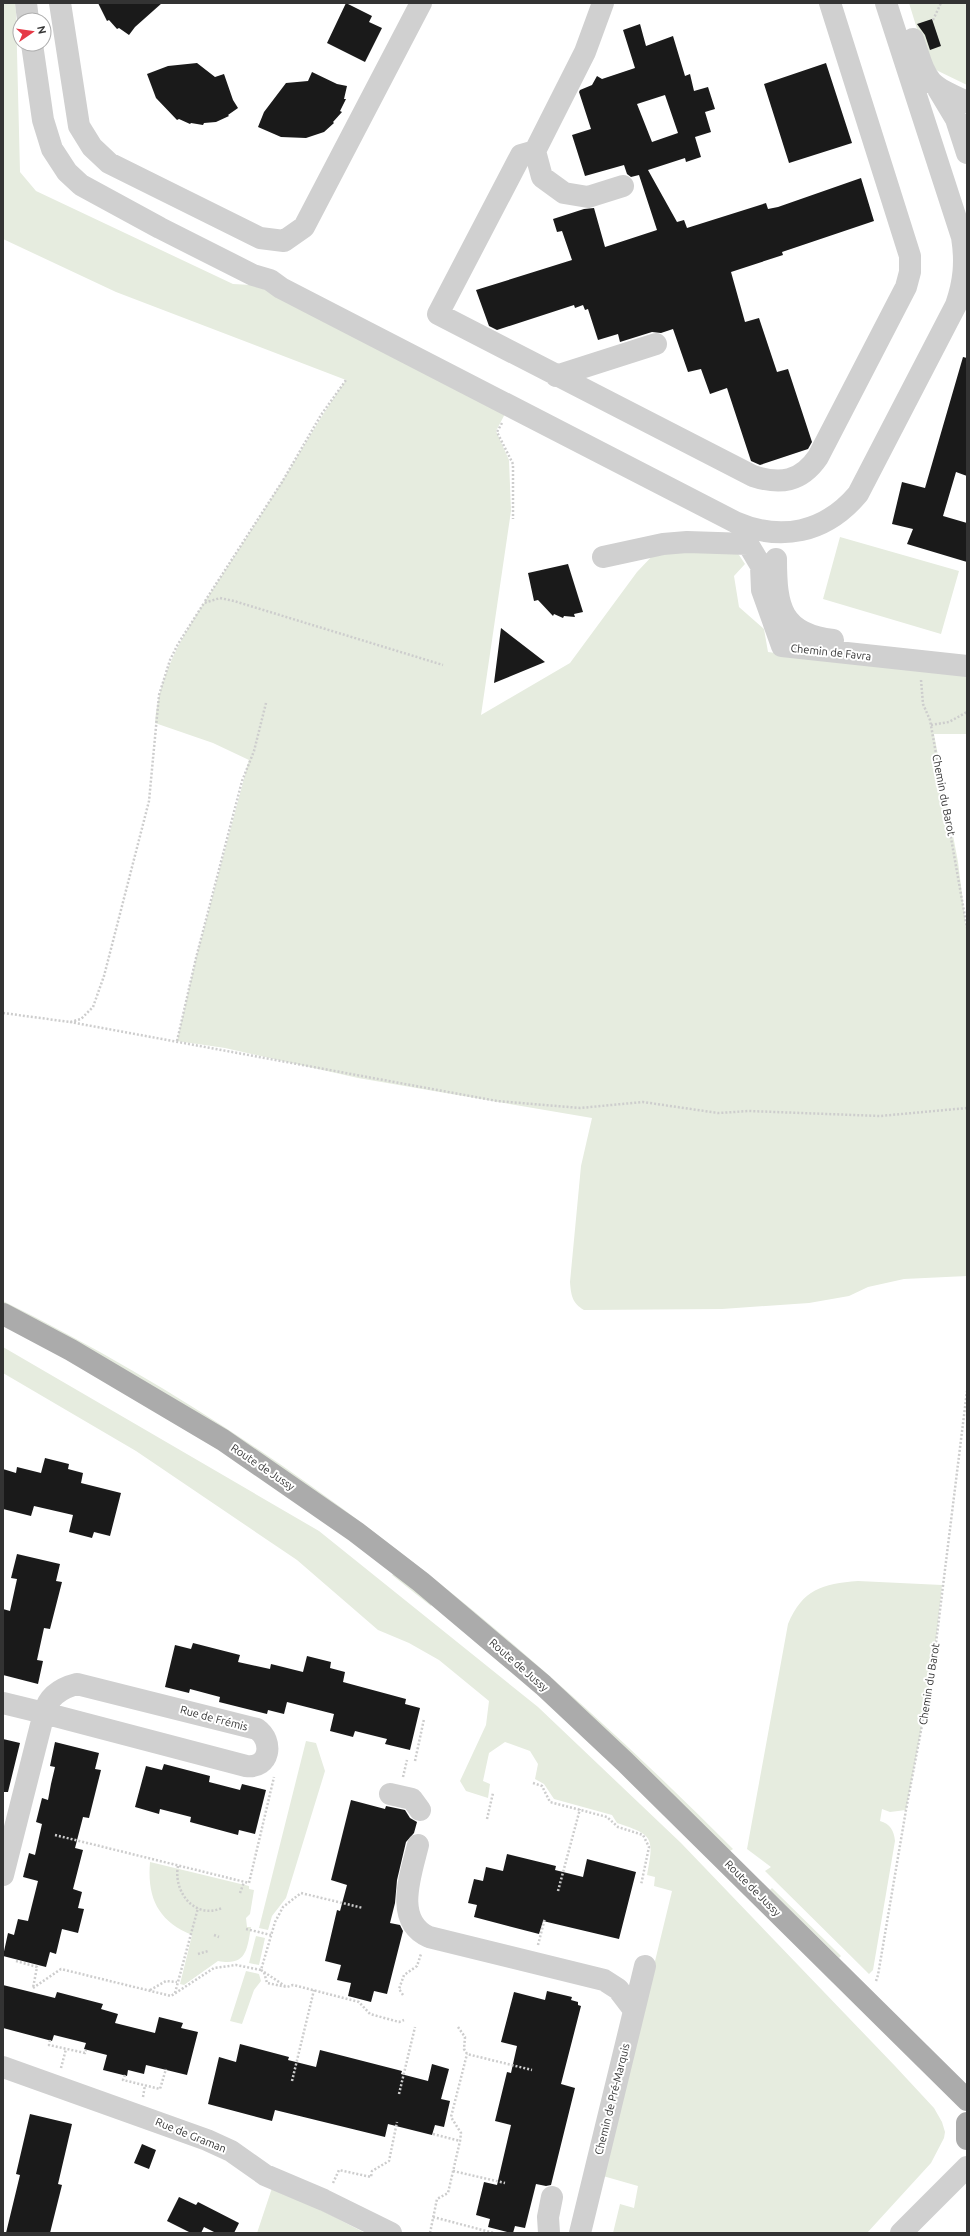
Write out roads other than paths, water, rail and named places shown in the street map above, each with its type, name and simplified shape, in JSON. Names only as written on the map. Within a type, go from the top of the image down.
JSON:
[{"type":"main road","name":"Route de Jussy","points":[[3,1314],[78,1354],[224,1440],[356,1532],[426,1587],[543,1685],[625,1762],[967,2100]]},
{"type":"main road","points":[[967,2122],[967,2139]]},
{"type":"street","points":[[60,3],[79,126],[92,147],[109,163],[260,238],[284,240],[304,227],[420,3]]},
{"type":"street","points":[[603,3],[585,52],[535,151],[542,177],[564,193],[588,197],[623,186]]},
{"type":"street","points":[[535,151],[521,155],[438,314],[753,476],[768,481],[781,482],[798,476],[810,468],[818,457],[906,287],[911,264],[830,3]]},
{"type":"street","points":[[33,52],[43,120],[52,149],[67,172],[81,185],[166,231],[253,275],[270,280],[288,291],[735,522],[768,532],[788,532],[820,524],[839,514],[858,494],[956,305],[964,280],[965,253],[962,237],[886,3]]},
{"type":"street","points":[[901,3],[926,78],[938,89],[963,124],[967,153]]},
{"type":"street","points":[[938,89],[967,102]]},
{"type":"street","points":[[556,376],[656,344]]},
{"type":"street","name":"Chemin de Favra","points":[[603,557],[663,544],[687,542],[748,544],[761,566],[762,590],[782,646],[967,666]]},
{"type":"street","points":[[776,559],[778,598],[785,616],[797,630],[814,638],[967,654]]},
{"type":"street","name":"Rue de Frémis","points":[[3,1875],[44,1713],[46,1706],[56,1694],[70,1685],[85,1684],[257,1729],[266,1738],[267,1754],[259,1764],[246,1766],[44,1713]]},
{"type":"street","points":[[3,1703],[44,1713]]},
{"type":"street","points":[[390,1794],[412,1799],[420,1810]]},
{"type":"street","points":[[418,1845],[406,1899],[410,1916],[422,1933],[429,1937],[604,1980],[618,1989],[634,2010]]},
{"type":"street","name":"Chemin de Pré-Marquis","points":[[580,2233],[645,1966]]},
{"type":"street","name":"Rue de Graman","points":[[3,2067],[207,2140],[231,2151],[265,2175],[324,2200],[391,2233]]},
{"type":"street","points":[[901,2233],[967,2167]]},
{"type":"street","points":[[549,2233],[548,2217],[555,2197],[558,2233]]}]
